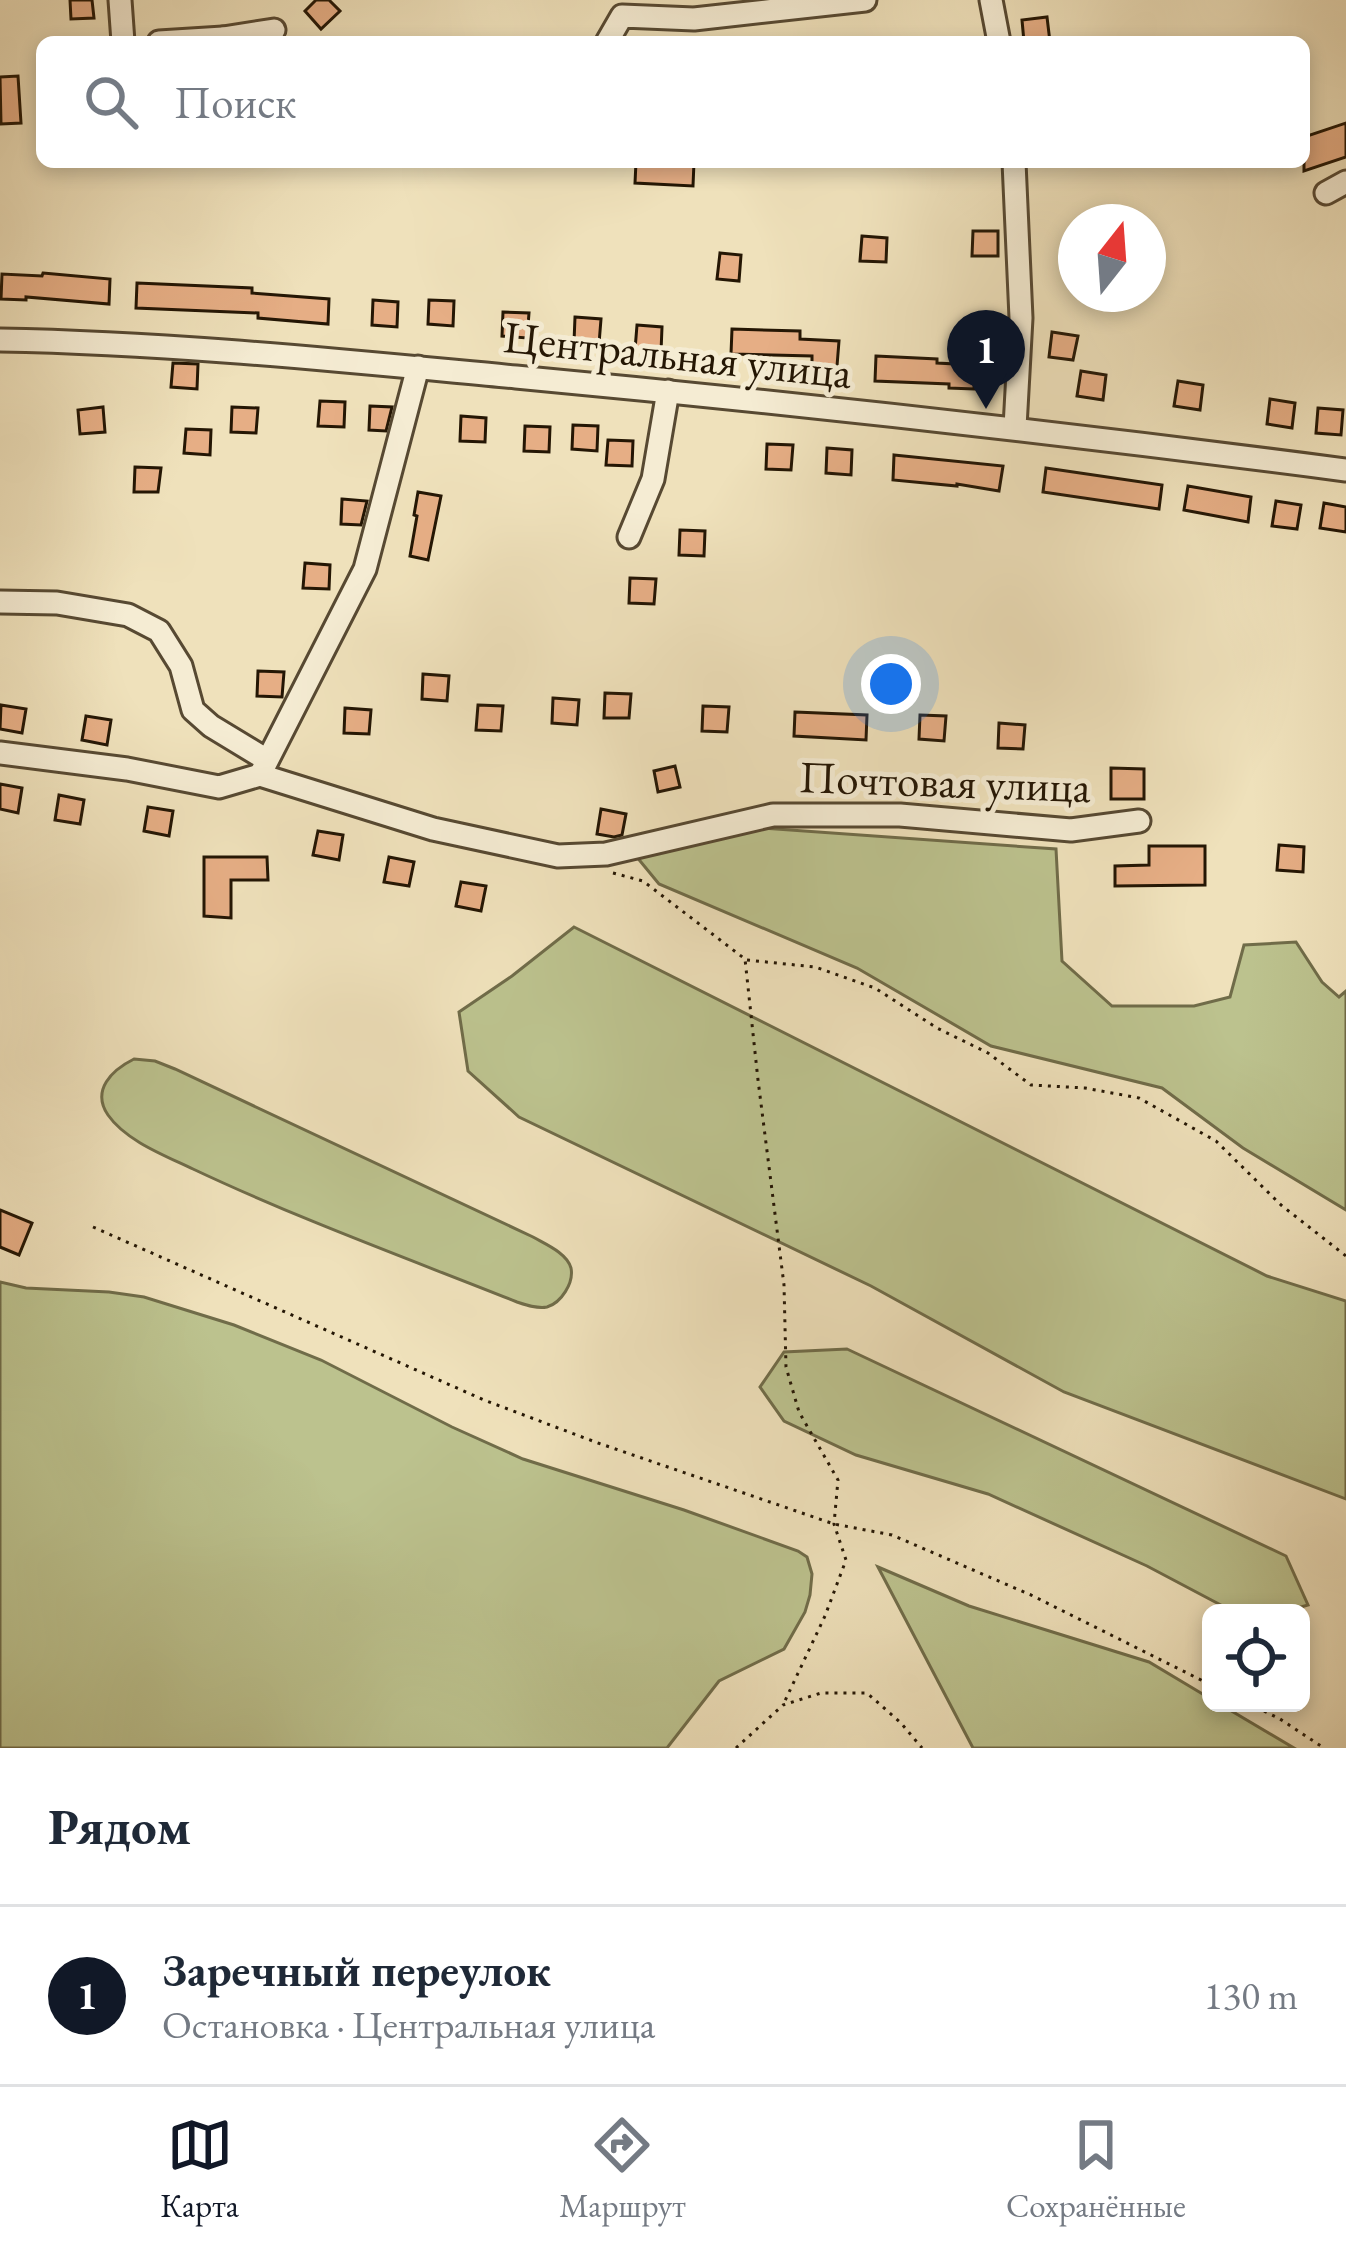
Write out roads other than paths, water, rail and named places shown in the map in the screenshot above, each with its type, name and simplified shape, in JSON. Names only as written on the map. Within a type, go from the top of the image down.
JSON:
[{"type":"street","points":[[120,0],[122,36]]},
{"type":"street","points":[[615,8],[694,19],[865,0]]},
{"type":"street","points":[[991,0],[998,36]]},
{"type":"street","points":[[242,36],[274,29]]},
{"type":"street","points":[[1014,168],[1021,318],[1015,427]]},
{"type":"street","name":"Центральная улица","points":[[0,340],[107,342],[668,391],[1015,427],[1346,470]]},
{"type":"street","points":[[0,753],[127,769],[219,788],[264,768],[365,569],[418,368]]},
{"type":"street","points":[[629,537],[653,478],[668,391]]},
{"type":"street","points":[[0,602],[57,602],[128,615],[159,631],[182,666],[194,710],[264,768]]},
{"type":"street","name":"Почтовая улица","points":[[264,768],[433,829],[558,856],[606,854],[773,815],[900,815],[1071,830],[1139,821]]},
{"type":"place","name":"Заречный переулок","points":[[986,409]]}]
